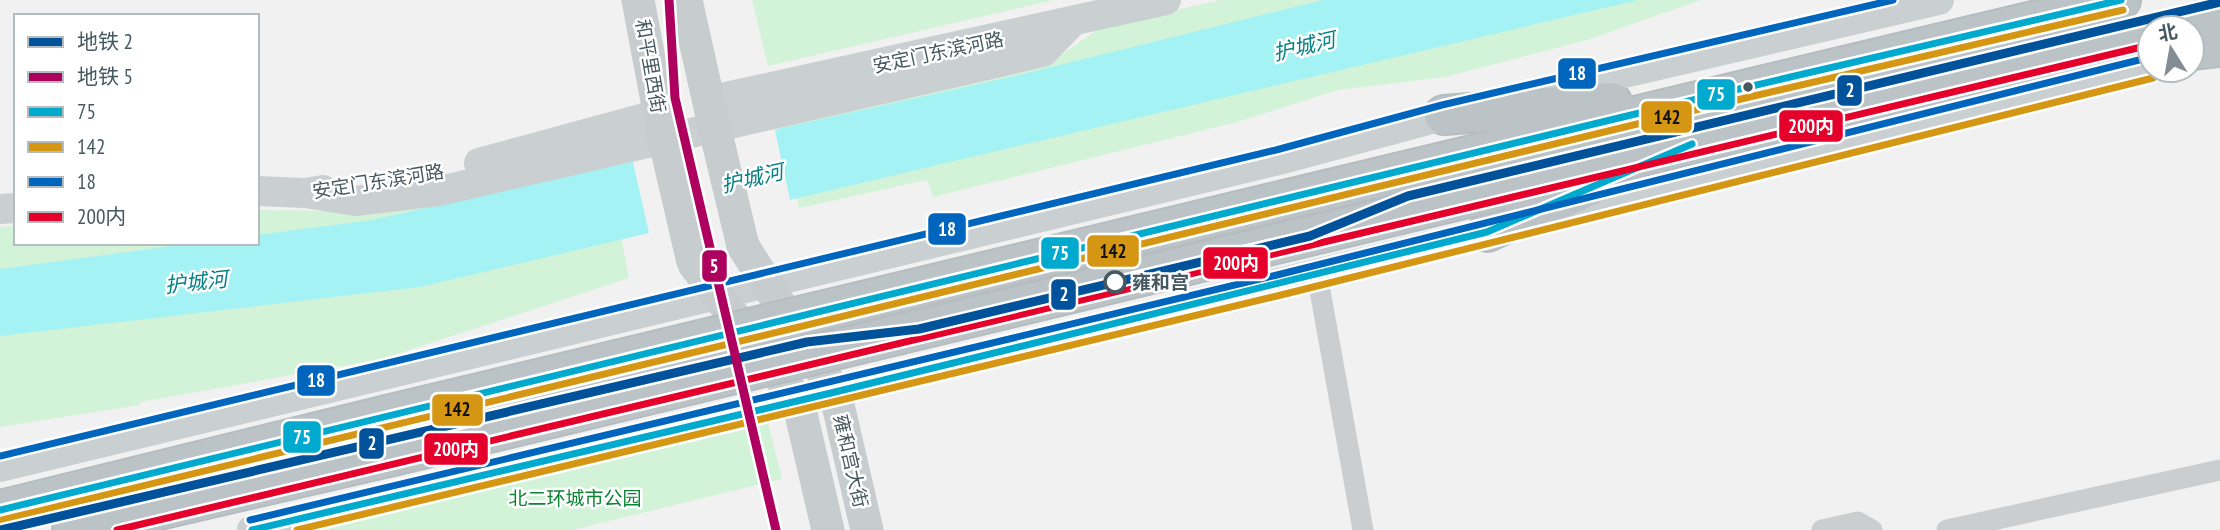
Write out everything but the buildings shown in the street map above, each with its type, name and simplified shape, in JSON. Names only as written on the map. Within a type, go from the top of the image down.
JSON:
[{"type":"highway","points":[[0,510],[1722,93],[2106,3]]},
{"type":"highway","points":[[72,530],[397,455],[2136,37]]},
{"type":"highway","points":[[2005,69],[2136,55]]},
{"type":"highway","points":[[1444,115],[1722,93]]},
{"type":"highway","points":[[1487,232],[1679,147]]},
{"type":"main road","name":"和平里西街","points":[[638,0],[661,123],[692,258],[719,294]]},
{"type":"main road","points":[[686,0],[710,111]]},
{"type":"main road","name":"雍和宫大街","points":[[710,111],[743,246],[835,393],[867,530]]},
{"type":"main road","points":[[719,294],[798,401]]},
{"type":"main road","name":"雍和宫大街","points":[[798,401],[828,530]]},
{"type":"street","name":"安定门东滨河路","points":[[710,111],[1166,0]]},
{"type":"street","points":[[0,467],[1279,160],[1444,115],[1939,0]]},
{"type":"street","points":[[305,193],[355,201],[452,188],[1043,52],[1071,23]]},
{"type":"street","points":[[251,530],[835,393],[2136,71]]},
{"type":"street","name":"安定门东滨河路","points":[[259,191],[305,193],[449,171],[661,123]]},
{"type":"street","points":[[1330,145],[1354,264]]},
{"type":"street","points":[[1317,274],[1363,530]]},
{"type":"street","points":[[418,367],[443,486]]},
{"type":"street","points":[[1947,530],[2220,470]]},
{"type":"street","points":[[1822,530],[1858,522],[1872,530]]},
{"type":"green space","points":[[752,0],[1054,0],[768,66]]},
{"type":"green space","points":[[1221,0],[1701,0],[1587,40],[1445,77],[1338,90],[1237,122],[933,197],[927,180],[799,208],[780,123],[1055,59],[1103,26]]},
{"type":"green space","points":[[607,162],[629,278],[382,359],[140,402],[140,405],[0,427],[0,227],[14,226],[14,245],[259,245],[259,210],[346,211]]},
{"type":"green space","name":"北二环城市公园","points":[[768,423],[782,479],[572,530],[298,530]]},
{"type":"water","name":"护城河","points":[[1323,0],[1638,0],[420,287],[0,336],[0,269],[179,245],[259,245],[259,235],[372,220],[1019,75]]},
{"type":"pier","points":[[774,126],[791,204],[650,237],[632,158]]},
{"type":"metro line","name":"5","points":[[669,0],[675,98],[776,530]]},
{"type":"metro line","name":"2","points":[[1,530],[807,342],[919,329],[1310,236],[1408,196],[2220,2]]},
{"type":"transit line","name":"18","points":[[0,456],[1276,150],[1442,105],[1893,0]]},
{"type":"transit line","name":"75","points":[[0,510],[1722,93],[2121,0]]},
{"type":"transit line","name":"142","points":[[2,520],[1724,103],[2123,10]]},
{"type":"transit line","name":"200内","points":[[117,530],[2136,48]]},
{"type":"transit line","name":"18","points":[[250,520],[1277,275],[2136,61]]},
{"type":"transit line","name":"142","points":[[297,530],[1281,295],[2136,82]]},
{"type":"transit line","name":"75","points":[[252,530],[835,392],[1487,232],[1692,144]]},
{"type":"place","name":"雍和宫","points":[[1115,282]]}]
